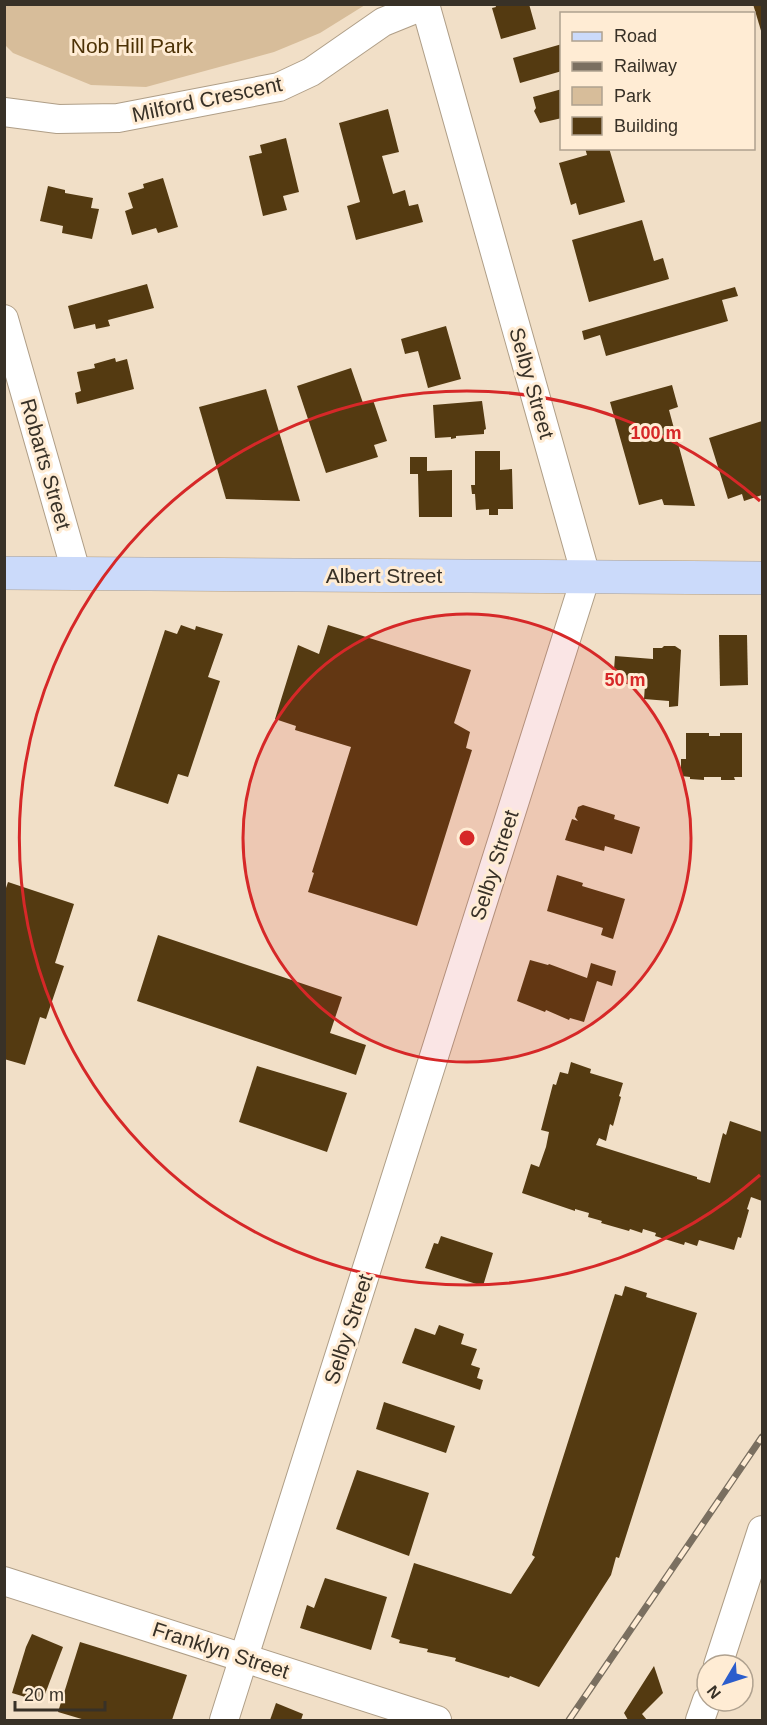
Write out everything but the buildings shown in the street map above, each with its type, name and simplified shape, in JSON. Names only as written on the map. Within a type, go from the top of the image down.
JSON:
[{"type":"street","name":"Milford Crescent","points":[[4,112],[58,119],[118,118],[279,87],[311,72],[383,22],[425,5]]},
{"type":"street","name":"Selby Street","points":[[224,1720],[586,576],[425,5]]},
{"type":"street","name":"Robarts Street","points":[[4,319],[77,574]]},
{"type":"street","name":"Albert Street","points":[[4,573],[762,578]]},
{"type":"street","points":[[722,1653],[762,1530]]},
{"type":"street","name":"Franklyn Street","points":[[4,1581],[437,1720]]},
{"type":"green space","name":"Nob Hill Park","points":[[4,5],[365,5],[320,33],[274,52],[146,87],[91,85],[13,53],[5,45]]},
{"type":"railway","points":[[569,1720],[762,1437]]}]
